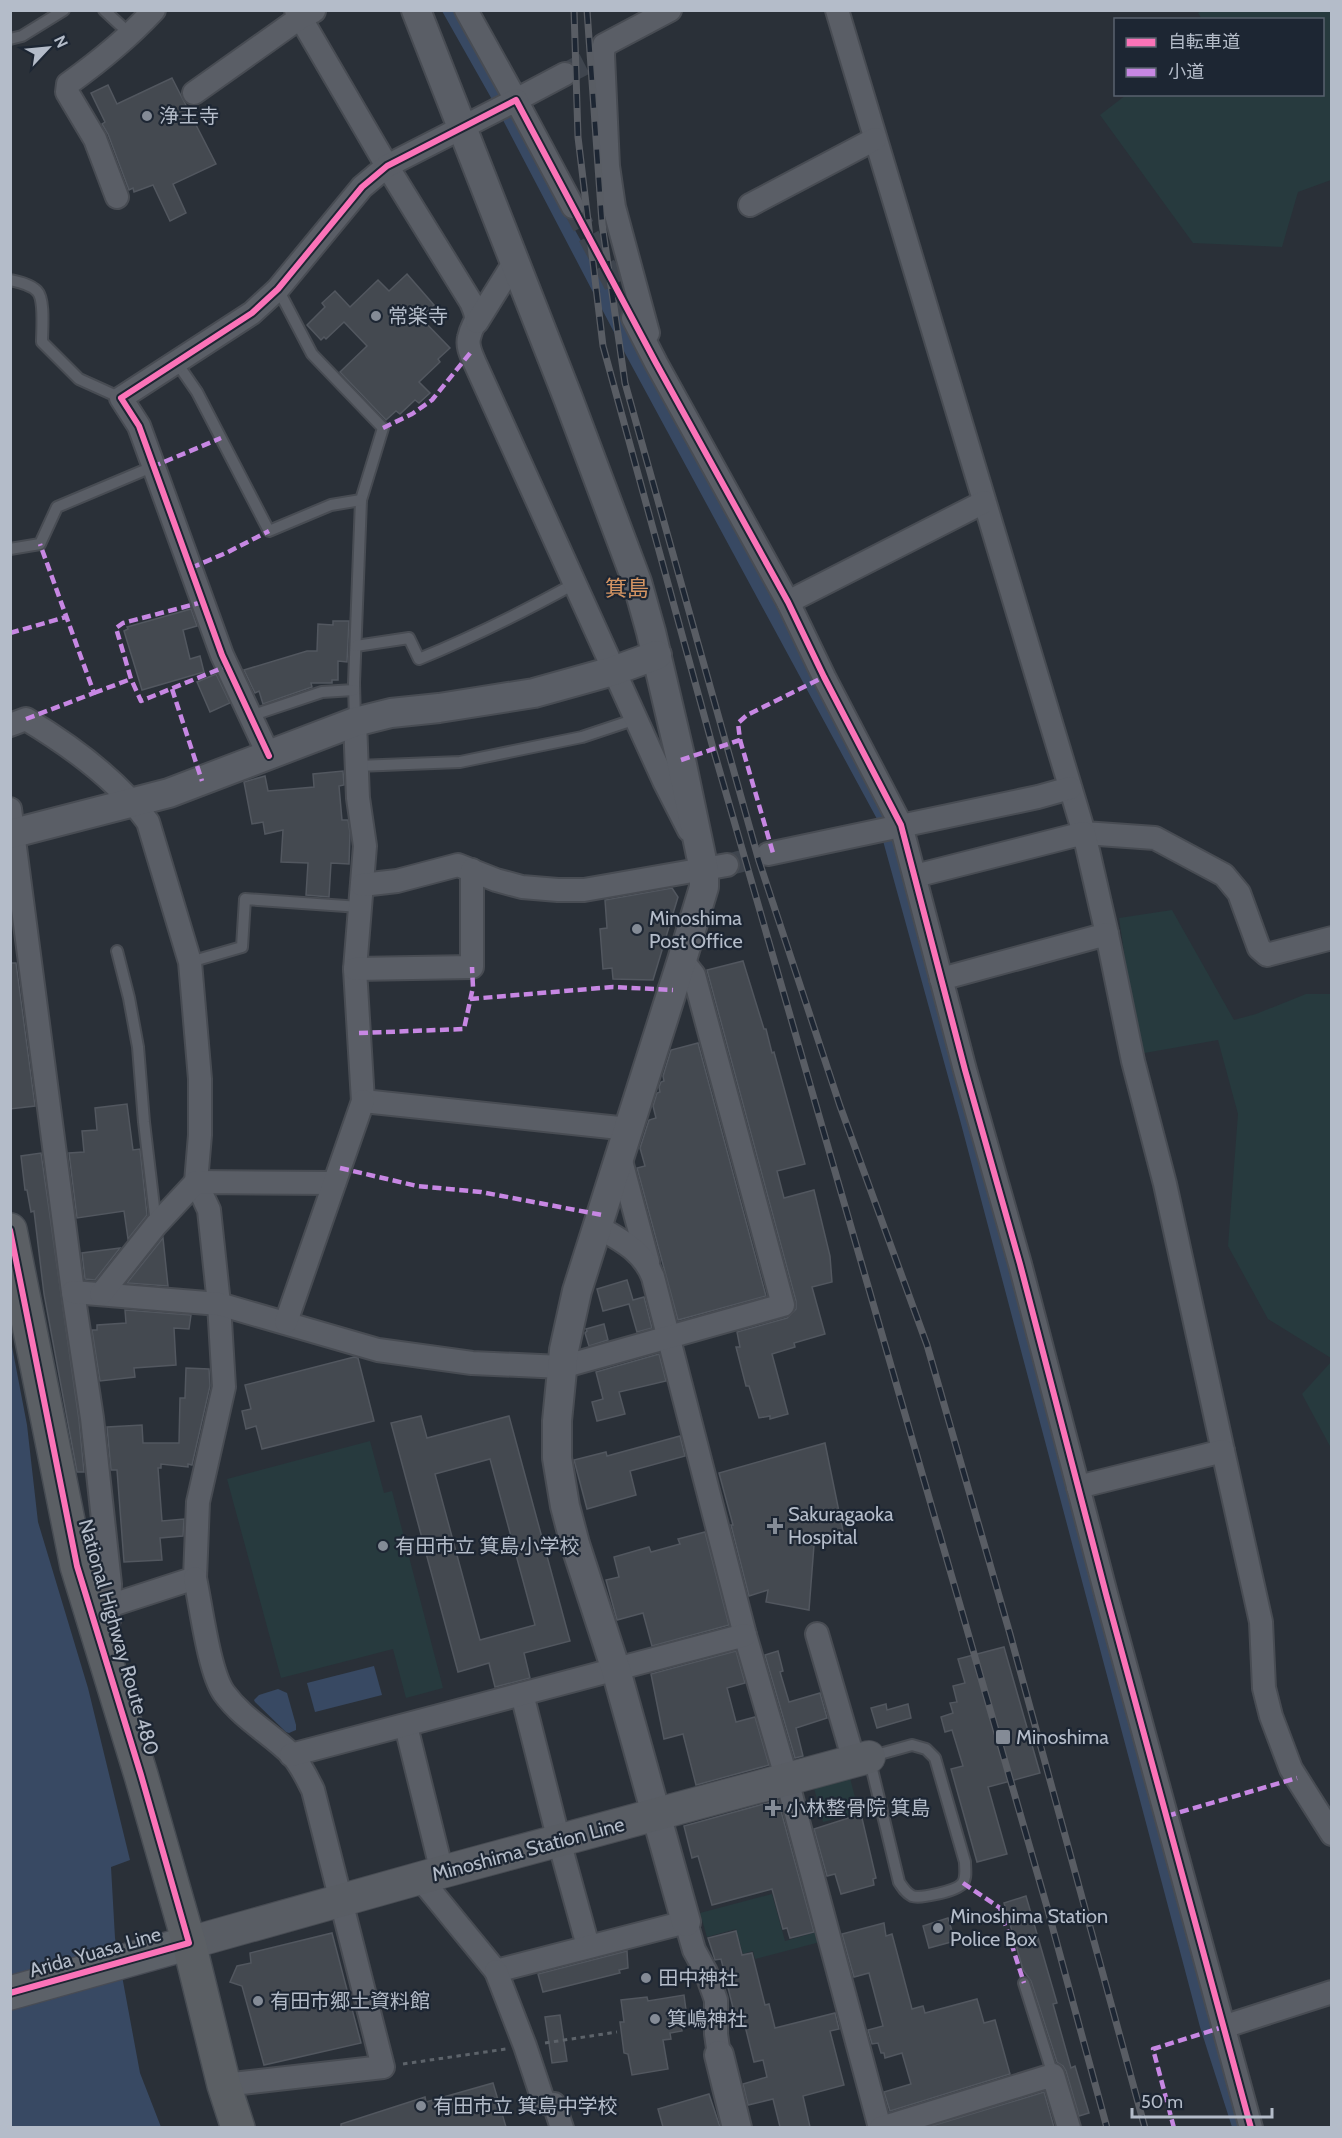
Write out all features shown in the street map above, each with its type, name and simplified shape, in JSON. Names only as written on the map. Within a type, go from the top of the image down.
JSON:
[{"type":"highway","name":"National Highway Route 480","points":[[10,1230],[77,1566],[141,1775],[189,1943],[224,2085],[238,2127]]},
{"type":"main road","name":"Minoshima Station Line","points":[[189,1943],[861,1759]]},
{"type":"main road","name":"Arida Yuasa Line","points":[[10,1993],[189,1943]]},
{"type":"street","points":[[117,197],[95,139],[67,92],[68,84],[131,35],[154,10]]},
{"type":"street","points":[[416,10],[463,126],[638,582],[711,862],[577,1292],[562,1367],[556,1439],[560,1481],[575,1544],[616,1670],[694,1950],[706,1972],[716,2000],[716,2034],[719,2055],[737,2127]]},
{"type":"street","points":[[466,10],[573,207]]},
{"type":"street","points":[[656,363],[614,207],[608,166],[599,57],[604,45],[670,10]]},
{"type":"street","points":[[837,10],[1084,833],[1133,1061],[1165,1184],[1261,1622],[1264,1688],[1270,1716],[1291,1769],[1332,1834]]},
{"type":"street","points":[[194,93],[304,13],[387,165],[471,302],[477,314],[477,322]]},
{"type":"street","points":[[269,756],[222,655],[139,426],[121,398],[252,313],[278,289],[362,186],[387,165],[565,75]]},
{"type":"street","points":[[750,205],[874,139]]},
{"type":"street","points":[[515,261],[469,338],[471,352],[664,781],[711,862]]},
{"type":"street","points":[[633,318],[788,602],[901,825],[1020,1264],[1077,1487],[1251,2127]]},
{"type":"street","points":[[788,602],[984,502]]},
{"type":"street","points":[[98,1640],[108,1631],[110,1584],[92,1418],[73,1292],[12,826],[134,804],[355,723],[391,713],[534,693],[613,671],[657,655]]},
{"type":"street","points":[[10,725],[26,719],[84,758],[134,804],[148,822],[190,962],[200,1079],[200,1135],[196,1182],[209,1210],[219,1304],[224,1387],[198,1502],[195,1578],[215,1677],[223,1692],[257,1728],[291,1755],[304,1771],[313,1790],[382,2067],[224,2085]]},
{"type":"street","points":[[286,1322],[363,1101],[355,969],[365,846],[355,723]]},
{"type":"street","points":[[768,854],[1071,788]]},
{"type":"street","points":[[915,876],[1084,833],[1155,838],[1224,875],[1239,894],[1259,948],[1267,955],[1332,938]]},
{"type":"street","points":[[361,896],[397,881],[458,865],[496,880],[522,887],[558,890],[610,887],[711,862]]},
{"type":"street","points":[[355,969],[472,967],[472,870]]},
{"type":"street","points":[[941,979],[1107,934]]},
{"type":"street","points":[[73,1292],[219,1304],[378,1350],[472,1363],[562,1367],[783,1305],[694,975],[682,960]]},
{"type":"street","points":[[363,1101],[629,1129]]},
{"type":"street","points":[[620,1157],[670,1338],[745,1635],[787,1780],[880,2127],[1053,2075],[1069,2127]]},
{"type":"street","points":[[101,1294],[156,1225],[196,1182],[334,1183]]},
{"type":"street","points":[[598,1227],[634,1248],[650,1269]]},
{"type":"street","points":[[1077,1487],[1223,1451]]},
{"type":"street","points":[[109,1606],[195,1578]]},
{"type":"street","points":[[818,1634],[861,1759]]},
{"type":"street","points":[[291,1755],[745,1635]]},
{"type":"street","points":[[522,1694],[588,1946]]},
{"type":"street","points":[[406,1725],[431,1875],[496,1971],[544,2103],[554,2104],[562,2127]]},
{"type":"street","points":[[496,1971],[686,1922]]},
{"type":"street","points":[[1223,2027],[1332,1992]]},
{"type":"lane","points":[[10,39],[22,36],[64,10]]},
{"type":"lane","points":[[104,10],[131,35]]},
{"type":"lane","points":[[10,280],[28,285],[41,297],[42,342],[57,359],[79,379],[121,398]]},
{"type":"lane","points":[[278,289],[312,354],[383,428],[361,500],[354,690],[355,723]]},
{"type":"lane","points":[[177,363],[197,392],[269,531],[331,505],[361,500]]},
{"type":"lane","points":[[10,549],[40,544],[57,507],[152,467]]},
{"type":"lane","points":[[356,646],[409,639],[419,659],[512,618],[574,584]]},
{"type":"lane","points":[[250,716],[322,692],[354,690]]},
{"type":"lane","points":[[357,766],[460,762],[582,737],[636,719]]},
{"type":"lane","points":[[190,962],[242,947],[245,899],[361,896]]},
{"type":"lane","points":[[117,951],[138,1047],[156,1225]]},
{"type":"lane","points":[[912,1745],[926,1749],[935,1758],[965,1862],[966,1876],[958,1887],[923,1897],[915,1897],[906,1892],[899,1882],[861,1759],[912,1745]]},
{"type":"lane","points":[[1024,1983],[1053,2075]]},
{"type":"path","points":[[382,2067],[618,2032]]},
{"type":"green space","points":[[1203,10],[1331,11],[1331,180],[1298,192],[1282,247],[1193,243],[1100,115],[1125,96],[1324,96],[1324,18],[1201,18],[1198,13]]},
{"type":"green space","points":[[1172,910],[1234,1020],[1256,1014],[1306,994],[1331,994],[1331,1358],[1268,1319],[1228,1246],[1238,1114],[1218,1040],[1139,1054],[1119,918]]},
{"type":"green space","points":[[1331,1362],[1331,1448],[1302,1394]]},
{"type":"green space","points":[[370,1441],[384,1493],[392,1491],[443,1688],[406,1698],[393,1649],[281,1678],[227,1479]]},
{"type":"green space","points":[[850,1778],[859,1813],[823,1822],[814,1788]]},
{"type":"green space","points":[[772,1894],[785,1941],[817,1932],[820,1942],[755,1959],[753,1951],[743,1954],[736,1929],[707,1937],[700,1913]]},
{"type":"water","points":[[442,11],[459,11],[884,803],[1244,2127],[1232,2127],[1200,2027],[960,1120],[877,819],[627,357],[494,103]]},
{"type":"water","points":[[10,1336],[27,1425],[38,1522],[88,1688],[130,1860],[111,1867],[115,1938],[140,2073],[161,2127],[11,2127]]},
{"type":"water","points":[[374,1666],[382,1695],[315,1712],[307,1683]]},
{"type":"water","points":[[278,1689],[287,1693],[296,1725],[296,1730],[289,1733],[254,1700],[259,1695]]},
{"type":"building","points":[[172,78],[216,164],[173,184],[186,213],[170,221],[153,185],[134,192],[133,188],[129,190],[102,124],[105,122],[91,93],[108,85],[117,104]]},
{"type":"building","points":[[407,274],[434,305],[421,318],[450,348],[438,359],[440,362],[419,382],[430,393],[419,403],[415,400],[400,414],[396,411],[386,420],[340,372],[367,346],[344,322],[326,339],[324,337],[321,340],[307,325],[325,307],[322,303],[335,291],[350,307],[378,280],[389,291]]},
{"type":"building","points":[[191,609],[197,626],[183,630],[190,659],[200,656],[204,672],[142,690],[124,631],[128,629],[127,627]]},
{"type":"building","points":[[333,621],[349,621],[347,662],[338,661],[338,680],[332,680],[332,683],[311,683],[312,687],[263,704],[259,691],[255,693],[244,670],[307,651],[317,651],[318,624],[333,625]]},
{"type":"building","points":[[216,674],[230,703],[210,712],[197,682]]},
{"type":"building","points":[[343,771],[344,785],[339,786],[342,820],[348,820],[350,833],[349,864],[331,863],[329,897],[306,895],[308,863],[281,862],[283,830],[265,834],[263,822],[252,824],[244,782],[265,776],[268,791],[314,787],[313,774]]},
{"type":"building","points":[[672,888],[678,897],[653,980],[613,979],[612,968],[603,969],[600,929],[607,928],[605,900]]},
{"type":"building","points":[[743,961],[772,1053],[774,1052],[805,1164],[777,1171],[784,1198],[814,1190],[830,1256],[832,1282],[812,1287],[825,1334],[794,1343],[795,1347],[772,1354],[788,1414],[770,1419],[770,1416],[759,1418],[749,1386],[746,1386],[736,1347],[740,1347],[737,1332],[787,1318],[796,1309],[796,1301],[707,970]]},
{"type":"building","points":[[10,963],[16,963],[35,1106],[10,1109]]},
{"type":"building","points":[[698,1043],[766,1296],[678,1320],[637,1168],[645,1166],[640,1148],[649,1120],[656,1118],[653,1106],[657,1093],[660,1092],[661,1082],[664,1081],[663,1076],[671,1050]]},
{"type":"building","points":[[127,1104],[133,1150],[140,1149],[147,1215],[128,1239],[124,1211],[77,1218],[69,1153],[84,1152],[82,1131],[97,1130],[95,1108]]},
{"type":"building","points":[[41,1153],[79,1420],[84,1472],[77,1472],[44,1294],[34,1211],[31,1212],[27,1190],[25,1190],[21,1156]]},
{"type":"building","points":[[163,1238],[168,1286],[127,1283]]},
{"type":"building","points":[[120,1248],[95,1280],[85,1279],[82,1253]]},
{"type":"building","points":[[627,1280],[633,1300],[644,1297],[652,1328],[637,1332],[629,1304],[603,1311],[597,1289]]},
{"type":"building","points":[[125,1310],[191,1315],[189,1329],[174,1328],[176,1365],[134,1368],[135,1377],[100,1381],[92,1330],[97,1330],[97,1325],[126,1323]]},
{"type":"building","points":[[604,1324],[608,1340],[589,1346],[586,1329]]},
{"type":"building","points":[[659,1354],[666,1381],[619,1392],[625,1414],[597,1421],[592,1402],[603,1399],[596,1372]]},
{"type":"building","points":[[354,1357],[358,1358],[374,1421],[262,1449],[256,1426],[246,1429],[242,1411],[251,1409],[245,1385]]},
{"type":"building","points":[[186,1368],[209,1369],[210,1386],[192,1465],[188,1464],[188,1467],[161,1464],[161,1468],[158,1468],[162,1521],[184,1519],[183,1536],[160,1538],[162,1560],[124,1562],[117,1470],[111,1470],[107,1427],[142,1425],[143,1443],[179,1443],[180,1398],[185,1398]]},
{"type":"building","points":[[421,1416],[427,1438],[509,1416],[570,1641],[524,1653],[530,1678],[495,1687],[489,1663],[458,1672],[391,1423]],"holes":[[[490,1459],[535,1625],[480,1640],[435,1474]]]},
{"type":"building","points":[[680,1436],[685,1456],[630,1471],[636,1495],[587,1509],[574,1460],[606,1452],[607,1456]]},
{"type":"building","points":[[825,1443],[844,1536],[814,1545],[809,1610],[766,1602],[768,1590],[749,1596],[719,1473]]},
{"type":"building","points":[[705,1532],[729,1625],[652,1646],[643,1613],[617,1620],[606,1580],[619,1577],[614,1557],[649,1547],[651,1552],[680,1544],[678,1539]]},
{"type":"building","points":[[1004,1647],[1040,1773],[988,1787],[1007,1854],[977,1862],[951,1769],[963,1766],[952,1730],[945,1732],[941,1717],[953,1713],[950,1703],[957,1702],[953,1686],[965,1683],[958,1659]]},
{"type":"building","points":[[736,1651],[745,1683],[727,1688],[736,1722],[755,1717],[769,1765],[696,1785],[683,1734],[664,1739],[651,1674]]},
{"type":"building","points":[[778,1651],[783,1671],[780,1672],[789,1702],[820,1693],[827,1718],[796,1728],[803,1756],[795,1758],[765,1655]]},
{"type":"building","points":[[886,1704],[887,1710],[908,1704],[911,1718],[877,1728],[871,1708]]},
{"type":"building","points":[[778,1800],[814,1932],[790,1938],[787,1928],[783,1929],[772,1889],[712,1905],[698,1856],[692,1858],[684,1826]]},
{"type":"building","points":[[861,1814],[876,1878],[873,1879],[874,1885],[841,1894],[835,1874],[827,1876],[814,1829]]},
{"type":"building","points":[[1026,1896],[1057,2003],[1053,2004],[1071,2068],[1075,2066],[1089,2113],[1079,2116],[1066,2071],[1057,2062],[1031,1981],[1023,1970],[1004,1903]]},
{"type":"building","points":[[948,1918],[955,1941],[929,1948],[923,1926]]},
{"type":"building","points":[[884,1923],[886,1936],[892,1934],[912,2009],[923,2006],[925,2013],[977,1999],[984,2023],[995,2020],[1010,2074],[890,2111],[884,2092],[911,2084],[902,2053],[885,2058],[878,2043],[872,2044],[868,2030],[883,2026],[869,1973],[854,1977],[842,1934]]},
{"type":"building","points":[[736,1931],[742,1955],[752,1953],[765,2005],[769,2004],[775,2028],[835,2013],[839,2029],[830,2031],[844,2085],[803,2096],[810,2127],[780,2127],[773,2099],[748,2105],[743,2084],[767,2077],[763,2060],[754,2062],[744,2022],[737,2024],[721,1959],[715,1960],[708,1938]]},
{"type":"building","points":[[332,1933],[361,2043],[264,2065],[242,1986],[230,1982],[237,1966],[251,1963],[250,1953]]},
{"type":"building","points":[[627,1951],[628,1968],[619,1970],[620,1973],[543,1992],[538,1974]]},
{"type":"building","points":[[684,1995],[686,2010],[679,2011],[682,2031],[670,2033],[671,2039],[663,2040],[668,2069],[632,2075],[628,2054],[624,2053],[620,2022],[624,2022],[621,2000],[647,1997],[648,2001]]},
{"type":"building","points":[[560,2015],[567,2061],[552,2063],[545,2017]]},
{"type":"building","points":[[493,2083],[506,2127],[341,2127],[341,2124],[425,2097],[426,2102]]},
{"type":"building","points":[[1044,2092],[1054,2127],[928,2127],[1018,2100]]},
{"type":"building","points":[[709,2094],[720,2127],[663,2127],[658,2109]]},
{"type":"tunnel","points":[[565,74],[594,59]]},
{"type":"tunnel","points":[[573,207],[633,318]]},
{"type":"tunnel","points":[[727,865],[768,854]]},
{"type":"railway","points":[[574,10],[578,137],[603,346],[713,748],[1047,1907],[1107,2128]]},
{"type":"railway","points":[[587,10],[602,223],[625,383],[759,861],[840,1106],[927,1345],[1010,1634],[1145,2128]]},
{"type":"marked path","points":[[383,428],[412,414],[432,400],[471,352]]},
{"type":"marked path","points":[[152,467],[221,438]]},
{"type":"marked path","points":[[191,568],[269,531]]},
{"type":"marked path","points":[[26,719],[94,693],[40,544]]},
{"type":"marked path","points":[[203,602],[123,623],[116,628],[131,679],[141,701],[227,666]]},
{"type":"marked path","points":[[10,633],[66,617]]},
{"type":"marked path","points":[[681,760],[740,740],[738,723],[747,715],[824,677]]},
{"type":"marked path","points":[[94,693],[131,679]]},
{"type":"marked path","points":[[172,689],[202,781]]},
{"type":"marked path","points":[[740,740],[773,853]]},
{"type":"marked path","points":[[359,1033],[464,1029],[473,987],[472,967]]},
{"type":"marked path","points":[[470,999],[613,987],[673,990]]},
{"type":"marked path","points":[[340,1168],[417,1186],[481,1192],[602,1215]]},
{"type":"marked path","points":[[1167,1816],[1297,1778]]},
{"type":"marked path","points":[[963,1883],[1000,1908],[1024,1983]]},
{"type":"marked path","points":[[1174,2128],[1153,2049],[1223,2027]]},
{"type":"cycle path","points":[[269,756],[222,655],[139,426],[121,398],[252,313],[278,289],[362,187],[387,166],[516,100],[656,363],[788,602],[901,825],[1251,2128]]},
{"type":"cycle path","points":[[10,1230],[77,1566],[141,1775],[189,1943],[10,1993]]},
{"type":"place","name":"浄王寺","points":[[147,116]]},
{"type":"place","name":"常楽寺","points":[[376,316]]},
{"type":"place","name":"Minoshima Post Office","points":[[637,929]]},
{"type":"place","name":"Sakuragaoka Hospital","points":[[775,1526]]},
{"type":"place","name":"有田市立 箕島小学校","points":[[383,1546]]},
{"type":"place","name":"Minoshima","points":[[1003,1737]]},
{"type":"place","name":"小林整骨院 箕島","points":[[773,1808]]},
{"type":"place","name":"Minoshima Station Police Box","points":[[938,1928]]},
{"type":"place","name":"田中神社","points":[[646,1978]]},
{"type":"place","name":"有田市郷土資料館","points":[[258,2001]]},
{"type":"place","name":"箕嶋神社","points":[[655,2019]]},
{"type":"place","name":"有田市立 箕島中学校","points":[[421,2106]]},
{"type":"district","name":"箕島","points":[[627,588]]}]
